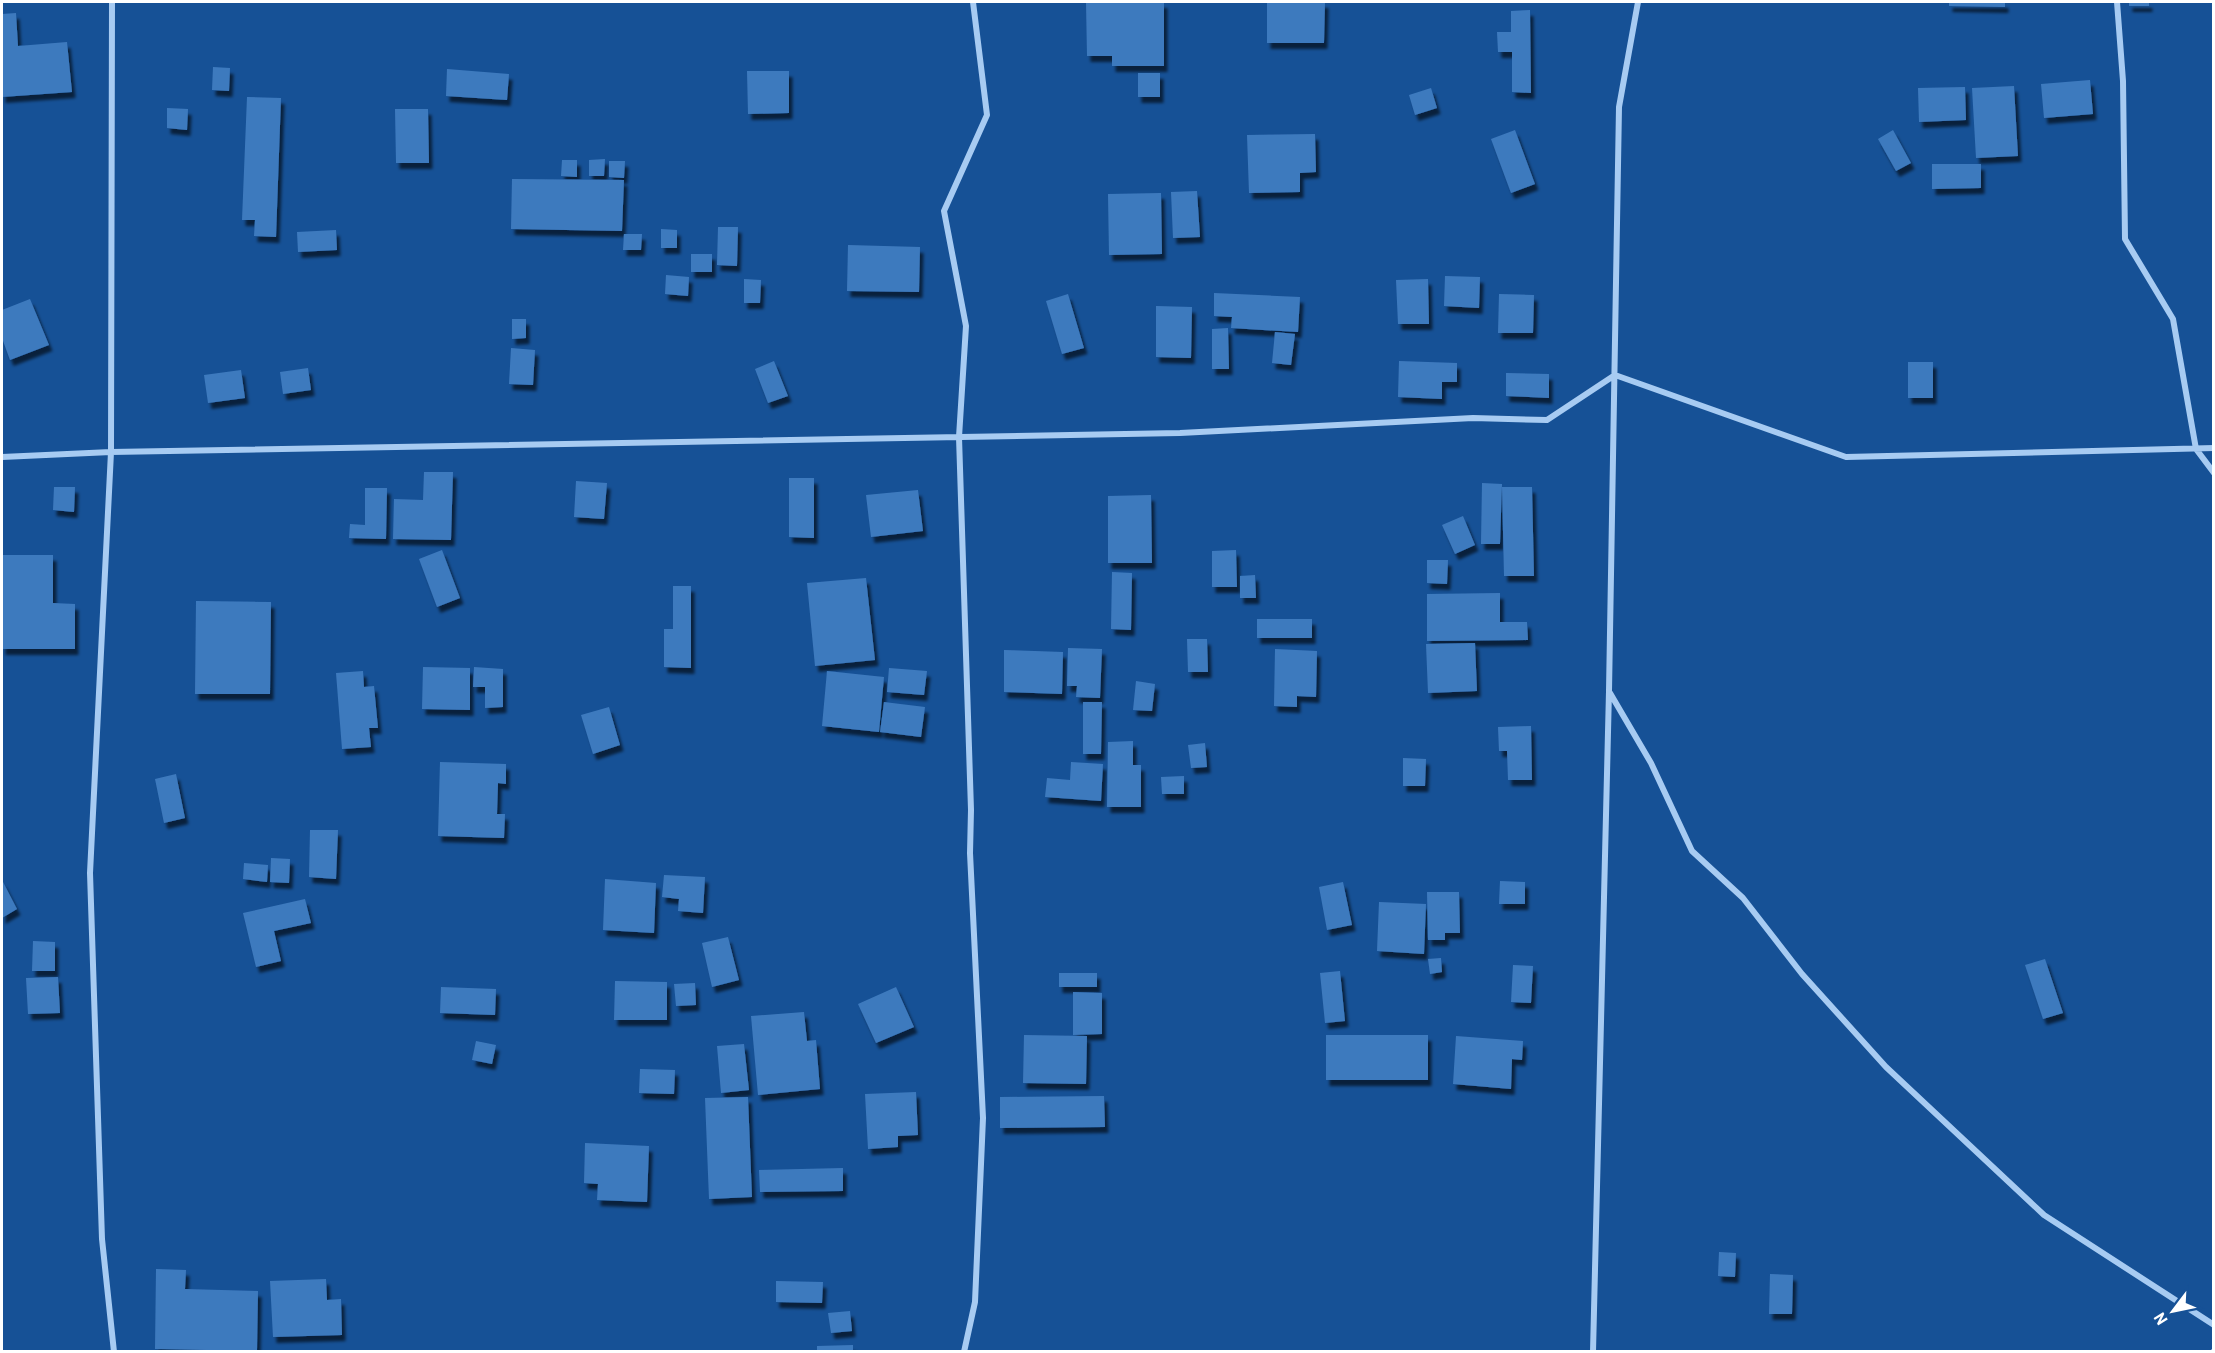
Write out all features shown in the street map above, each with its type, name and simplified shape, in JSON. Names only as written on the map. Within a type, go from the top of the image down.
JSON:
[{"type":"street","points":[[112,2],[111,452],[90,873],[102,1239],[114,1352]]},
{"type":"street","points":[[964,1352],[975,1302],[983,1118],[970,853],[972,810],[959,437],[966,326],[944,211],[987,116],[973,2]]},
{"type":"street","points":[[1593,1352],[1609,691],[1619,107],[1638,2]]},
{"type":"street","points":[[2117,2],[2123,81],[2125,239],[2173,319],[2196,449],[2214,473]]},
{"type":"street","points":[[2,457],[111,452],[1180,433],[1473,418],[1547,420],[1615,375]]},
{"type":"street","points":[[1615,375],[1846,457],[2214,448]]},
{"type":"street","points":[[1609,691],[1651,763],[1692,851],[1743,898],[1802,974],[1886,1067],[2044,1215],[2214,1325]]},
{"type":"building","points":[[1086,2],[1164,2],[1164,66],[1112,66],[1112,56],[1087,56]]},
{"type":"building","points":[[1267,2],[1325,2],[1324,43],[1267,43]]},
{"type":"building","points":[[1949,2],[2005,2],[2005,7],[1949,6]]},
{"type":"building","points":[[2129,2],[2149,2],[2149,6],[2129,6]]},
{"type":"building","points":[[1530,10],[1531,93],[1512,92],[1512,52],[1498,52],[1497,32],[1511,32],[1511,11]]},
{"type":"building","points":[[16,13],[18,46],[67,42],[72,92],[2,97],[2,14]]},
{"type":"building","points":[[213,67],[230,68],[229,91],[212,90]]},
{"type":"building","points":[[447,69],[509,74],[507,100],[446,96]]},
{"type":"building","points":[[747,71],[789,71],[789,113],[748,114]]},
{"type":"building","points":[[1138,73],[1160,73],[1160,97],[1138,97]]},
{"type":"building","points":[[2090,80],[2093,114],[2044,118],[2041,84]]},
{"type":"building","points":[[2014,86],[2018,156],[1976,158],[1972,88]]},
{"type":"building","points":[[1965,87],[1966,120],[1919,122],[1918,88]]},
{"type":"building","points":[[1431,88],[1437,108],[1415,115],[1409,95]]},
{"type":"building","points":[[247,97],[281,98],[276,237],[254,236],[255,220],[242,220]]},
{"type":"building","points":[[167,108],[188,109],[187,130],[167,128]]},
{"type":"building","points":[[395,109],[428,109],[429,163],[396,163]]},
{"type":"building","points":[[1515,130],[1535,184],[1511,193],[1491,139]]},
{"type":"building","points":[[1893,130],[1911,163],[1896,171],[1878,139]]},
{"type":"building","points":[[1315,134],[1316,172],[1300,173],[1300,192],[1249,193],[1247,135]]},
{"type":"building","points":[[605,159],[604,176],[589,176],[589,160]]},
{"type":"building","points":[[562,160],[577,160],[577,177],[561,176]]},
{"type":"building","points":[[609,161],[625,161],[624,178],[609,177]]},
{"type":"building","points":[[1932,164],[1981,164],[1981,188],[1932,189]]},
{"type":"building","points":[[512,179],[624,180],[622,231],[511,229]]},
{"type":"building","points":[[1197,191],[1200,237],[1173,238],[1171,192]]},
{"type":"building","points":[[1161,193],[1162,254],[1109,255],[1108,194]]},
{"type":"building","points":[[718,227],[738,227],[737,266],[717,265]]},
{"type":"building","points":[[661,229],[677,230],[677,248],[661,248]]},
{"type":"building","points":[[336,230],[337,250],[298,252],[297,232]]},
{"type":"building","points":[[624,234],[642,234],[641,250],[623,250]]},
{"type":"building","points":[[848,245],[920,247],[919,292],[847,291]]},
{"type":"building","points":[[691,254],[712,254],[712,272],[691,272]]},
{"type":"building","points":[[666,275],[689,277],[688,296],[665,294]]},
{"type":"building","points":[[1445,276],[1480,277],[1479,308],[1444,306]]},
{"type":"building","points":[[744,279],[761,280],[760,303],[744,303]]},
{"type":"building","points":[[1428,279],[1429,324],[1398,324],[1396,280]]},
{"type":"building","points":[[1214,293],[1300,297],[1298,332],[1231,328],[1232,317],[1214,316]]},
{"type":"building","points":[[1068,294],[1084,348],[1062,354],[1046,301]]},
{"type":"building","points":[[1499,294],[1534,295],[1533,333],[1498,333]]},
{"type":"building","points":[[30,299],[49,345],[10,360],[2,338],[2,310]]},
{"type":"building","points":[[1156,306],[1192,307],[1191,358],[1156,357]]},
{"type":"building","points":[[512,319],[526,319],[526,338],[512,339]]},
{"type":"building","points":[[1228,328],[1229,369],[1212,369],[1212,329]]},
{"type":"building","points":[[1275,332],[1295,334],[1291,365],[1272,363]]},
{"type":"building","points":[[511,348],[535,350],[533,385],[509,384]]},
{"type":"building","points":[[774,361],[788,396],[768,403],[755,369]]},
{"type":"building","points":[[1399,361],[1457,363],[1457,382],[1442,382],[1442,399],[1398,397]]},
{"type":"building","points":[[1908,362],[1933,362],[1933,398],[1908,398]]},
{"type":"building","points":[[308,368],[311,390],[283,394],[280,372]]},
{"type":"building","points":[[241,370],[245,398],[208,403],[204,375]]},
{"type":"building","points":[[1506,373],[1549,374],[1549,398],[1506,396]]},
{"type":"building","points":[[424,472],[453,472],[451,540],[393,539],[394,499],[423,500]]},
{"type":"building","points":[[789,478],[814,478],[814,538],[789,537]]},
{"type":"building","points":[[576,481],[607,483],[604,519],[574,517]]},
{"type":"building","points":[[1482,483],[1502,484],[1500,544],[1481,544]]},
{"type":"building","points":[[54,487],[75,487],[74,512],[53,510]]},
{"type":"building","points":[[1502,487],[1532,487],[1534,576],[1504,576]]},
{"type":"building","points":[[365,488],[387,488],[386,539],[349,538],[350,524],[365,525]]},
{"type":"building","points":[[918,490],[923,531],[871,537],[866,495]]},
{"type":"building","points":[[1151,495],[1152,563],[1108,563],[1108,496]]},
{"type":"building","points":[[1463,516],[1475,545],[1455,554],[1442,525]]},
{"type":"building","points":[[442,550],[460,598],[437,607],[419,559]]},
{"type":"building","points":[[1236,550],[1237,587],[1212,587],[1212,551]]},
{"type":"building","points":[[2,555],[53,555],[53,603],[75,604],[75,649],[2,649]]},
{"type":"building","points":[[1427,560],[1448,560],[1447,584],[1427,583]]},
{"type":"building","points":[[1112,572],[1132,573],[1131,630],[1111,629]]},
{"type":"building","points":[[1255,575],[1256,598],[1240,598],[1240,576]]},
{"type":"building","points":[[866,578],[875,660],[815,666],[807,583]]},
{"type":"building","points":[[673,586],[691,586],[691,668],[664,667],[664,629],[673,629]]},
{"type":"building","points":[[1500,593],[1500,622],[1527,622],[1528,640],[1427,641],[1427,594]]},
{"type":"building","points":[[196,601],[271,602],[270,694],[195,694]]},
{"type":"building","points":[[1257,619],[1312,619],[1312,638],[1257,638]]},
{"type":"building","points":[[1187,639],[1207,639],[1208,672],[1188,672]]},
{"type":"building","points":[[1475,643],[1477,691],[1428,693],[1426,644]]},
{"type":"building","points":[[1068,648],[1102,649],[1100,698],[1076,697],[1077,686],[1067,686]]},
{"type":"building","points":[[1275,649],[1317,651],[1316,697],[1297,696],[1297,707],[1274,706]]},
{"type":"building","points":[[1004,650],[1063,652],[1062,694],[1004,692]]},
{"type":"building","points":[[423,667],[470,668],[470,710],[422,709]]},
{"type":"building","points":[[474,667],[503,669],[503,707],[485,708],[485,687],[473,687]]},
{"type":"building","points":[[889,668],[927,671],[924,695],[887,692]]},
{"type":"building","points":[[363,671],[364,687],[374,686],[378,728],[369,728],[371,747],[342,749],[336,673]]},
{"type":"building","points":[[827,671],[884,677],[879,732],[822,726]]},
{"type":"building","points":[[1136,681],[1155,684],[1152,711],[1133,710]]},
{"type":"building","points":[[884,702],[925,707],[921,737],[880,732]]},
{"type":"building","points":[[1083,702],[1102,702],[1101,754],[1083,754]]},
{"type":"building","points":[[609,707],[620,745],[593,754],[581,715]]},
{"type":"building","points":[[1531,726],[1532,780],[1508,780],[1507,751],[1499,751],[1498,727]]},
{"type":"building","points":[[1133,741],[1133,765],[1141,765],[1141,807],[1107,807],[1108,742]]},
{"type":"building","points":[[1205,743],[1207,767],[1191,768],[1188,745]]},
{"type":"building","points":[[1403,758],[1426,759],[1425,786],[1403,786]]},
{"type":"building","points":[[440,762],[506,764],[506,784],[498,783],[497,814],[505,814],[504,838],[438,836]]},
{"type":"building","points":[[1071,762],[1103,764],[1101,801],[1045,797],[1047,778],[1070,780]]},
{"type":"building","points":[[176,774],[185,818],[164,823],[155,779]]},
{"type":"building","points":[[1184,776],[1184,794],[1162,794],[1161,777]]},
{"type":"building","points":[[310,830],[338,830],[336,879],[309,877]]},
{"type":"building","points":[[271,858],[290,859],[289,883],[270,882]]},
{"type":"building","points":[[244,863],[268,865],[267,882],[243,879]]},
{"type":"building","points":[[664,875],[705,877],[703,913],[678,911],[679,899],[662,897]]},
{"type":"building","points":[[605,879],[656,883],[654,933],[603,930]]},
{"type":"building","points":[[2,880],[17,909],[2,918]]},
{"type":"building","points":[[1500,881],[1525,882],[1525,904],[1499,904]]},
{"type":"building","points":[[1343,882],[1352,925],[1327,930],[1319,887]]},
{"type":"building","points":[[1427,892],[1459,892],[1460,933],[1445,933],[1445,940],[1428,940]]},
{"type":"building","points":[[305,899],[311,923],[274,931],[281,961],[256,967],[243,913]]},
{"type":"building","points":[[1379,902],[1426,904],[1424,954],[1377,951]]},
{"type":"building","points":[[728,937],[739,980],[712,987],[702,943]]},
{"type":"building","points":[[33,941],[55,942],[55,971],[32,971]]},
{"type":"building","points":[[1441,958],[1442,972],[1430,974],[1428,959]]},
{"type":"building","points":[[2045,959],[2063,1013],[2043,1019],[2025,965]]},
{"type":"building","points":[[1513,965],[1533,966],[1531,1003],[1511,1002]]},
{"type":"building","points":[[1340,971],[1345,1021],[1325,1023],[1320,973]]},
{"type":"building","points":[[1059,973],[1097,973],[1097,987],[1059,987]]},
{"type":"building","points":[[58,977],[60,1013],[28,1014],[26,978]]},
{"type":"building","points":[[615,981],[667,982],[667,1020],[614,1020]]},
{"type":"building","points":[[695,983],[696,1005],[676,1006],[674,984]]},
{"type":"building","points":[[441,987],[496,989],[495,1015],[440,1013]]},
{"type":"building","points":[[896,987],[914,1027],[876,1043],[858,1004]]},
{"type":"building","points":[[1073,992],[1102,993],[1102,1034],[1073,1035]]},
{"type":"building","points":[[804,1012],[807,1041],[816,1040],[820,1089],[758,1095],[751,1016]]},
{"type":"building","points":[[1024,1035],[1087,1036],[1086,1084],[1023,1083]]},
{"type":"building","points":[[1326,1035],[1428,1035],[1428,1080],[1326,1080]]},
{"type":"building","points":[[1456,1036],[1523,1041],[1522,1060],[1512,1059],[1511,1089],[1453,1084]]},
{"type":"building","points":[[476,1041],[496,1045],[492,1064],[472,1060]]},
{"type":"building","points":[[744,1044],[749,1090],[721,1093],[717,1046]]},
{"type":"building","points":[[640,1069],[675,1070],[674,1094],[639,1093]]},
{"type":"building","points":[[916,1092],[918,1135],[898,1136],[898,1147],[868,1149],[865,1094]]},
{"type":"building","points":[[1104,1096],[1105,1127],[1000,1128],[1000,1097]]},
{"type":"building","points":[[748,1097],[752,1197],[709,1199],[705,1098]]},
{"type":"building","points":[[585,1143],[649,1146],[647,1202],[597,1200],[598,1184],[584,1183]]},
{"type":"building","points":[[843,1168],[843,1191],[760,1192],[759,1170]]},
{"type":"building","points":[[1719,1252],[1736,1253],[1735,1277],[1718,1276]]},
{"type":"building","points":[[156,1269],[186,1270],[185,1289],[258,1291],[257,1351],[155,1349]]},
{"type":"building","points":[[1770,1274],[1793,1275],[1792,1314],[1769,1314]]},
{"type":"building","points":[[326,1279],[327,1300],[341,1299],[342,1335],[273,1337],[270,1281]]},
{"type":"building","points":[[776,1281],[823,1282],[822,1303],[776,1302]]},
{"type":"building","points":[[850,1311],[852,1331],[831,1333],[828,1313]]},
{"type":"building","points":[[853,1345],[853,1352],[817,1352],[817,1346]]}]
